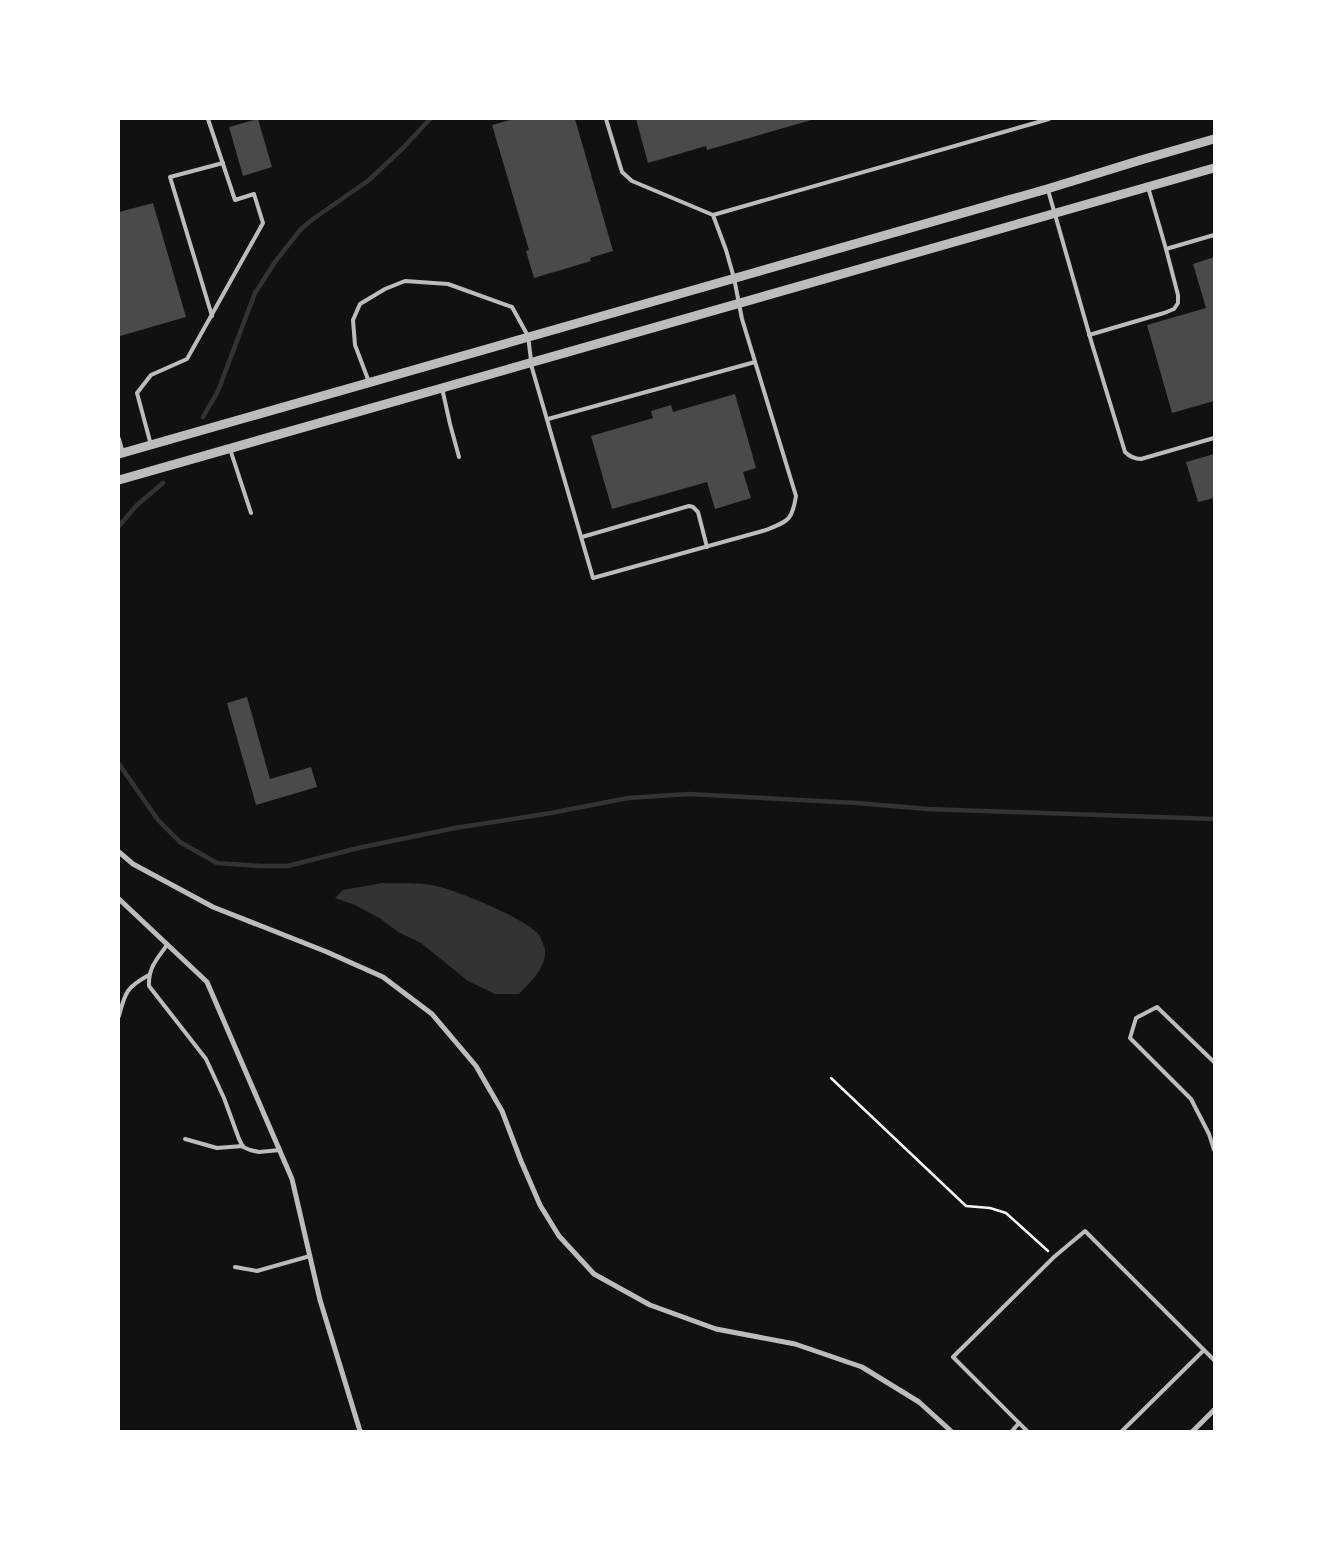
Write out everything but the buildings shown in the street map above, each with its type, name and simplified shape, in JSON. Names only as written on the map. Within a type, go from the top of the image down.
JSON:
[{"type":"street","points":[[121,453],[1047,189],[1214,139]]},
{"type":"street","points":[[119,480],[1055,215],[1214,168]]},
{"type":"street","points":[[119,852],[133,864],[213,907],[327,952],[384,977],[432,1014],[476,1066],[502,1111],[540,1205],[559,1236],[594,1274],[650,1305],[716,1329],[795,1344],[862,1367],[919,1402],[951,1431]]},
{"type":"street","points":[[119,899],[207,982],[292,1179],[320,1300],[360,1431]]},
{"type":"street","points":[[1193,1431],[1214,1410]]},
{"type":"lane","points":[[151,446],[137,393],[151,375],[187,359],[263,223],[254,194],[235,200],[208,119]]},
{"type":"lane","points":[[606,119],[622,172],[632,182],[713,215],[1049,119]]},
{"type":"lane","points":[[212,316],[170,178],[223,163]]},
{"type":"lane","points":[[1089,335],[1164,313],[1174,309],[1178,303],[1178,296],[1166,249],[1148,188]]},
{"type":"lane","points":[[1047,189],[1125,452],[1134,459],[1141,459],[1214,438]]},
{"type":"lane","points":[[369,383],[355,345],[353,320],[360,304],[385,289],[405,281],[448,284],[512,307],[528,336],[532,364],[593,578],[766,530],[785,522],[794,512],[796,496],[755,362],[726,250],[713,215]]},
{"type":"lane","points":[[1166,249],[1214,235]]},
{"type":"lane","points":[[548,419],[755,362]]},
{"type":"lane","points":[[442,388],[459,457]]},
{"type":"lane","points":[[119,439],[121,453]]},
{"type":"lane","points":[[230,448],[251,513]]},
{"type":"lane","points":[[582,537],[689,506],[698,512],[707,547]]},
{"type":"lane","points":[[119,1016],[127,991],[133,983],[148,975],[167,945]]},
{"type":"lane","points":[[148,975],[149,986],[206,1059],[224,1098],[238,1139],[243,1146],[260,1152],[280,1150]]},
{"type":"lane","points":[[1214,1062],[1157,1007],[1136,1018],[1130,1038],[1191,1099],[1209,1134],[1214,1150]]},
{"type":"lane","points":[[185,1139],[217,1148],[243,1146]]},
{"type":"lane","points":[[1027,1431],[953,1357],[1054,1257],[1085,1230],[1214,1360]]},
{"type":"lane","points":[[235,1267],[257,1271],[310,1256]]},
{"type":"lane","points":[[1122,1431],[1204,1350]]},
{"type":"lane","points":[[1012,1431],[1019,1424]]},
{"type":"path","points":[[831,1078],[966,1206],[990,1208],[1006,1213],[1054,1257]]},
{"type":"shaded area","points":[[382,883],[436,886],[475,899],[506,913],[539,935],[545,949],[541,968],[519,994],[495,994],[468,981],[421,943],[398,932],[381,919],[355,905],[335,898],[343,890]]},
{"type":"waterway","points":[[203,417],[218,391],[255,293],[275,262],[301,229],[369,180],[430,119]]},
{"type":"waterway","points":[[119,526],[137,505],[163,483]]},
{"type":"waterway","points":[[119,764],[158,820],[180,842],[217,863],[260,866],[288,866],[358,848],[455,828],[551,813],[628,798],[689,794],[857,803],[928,809],[1214,819]]}]
